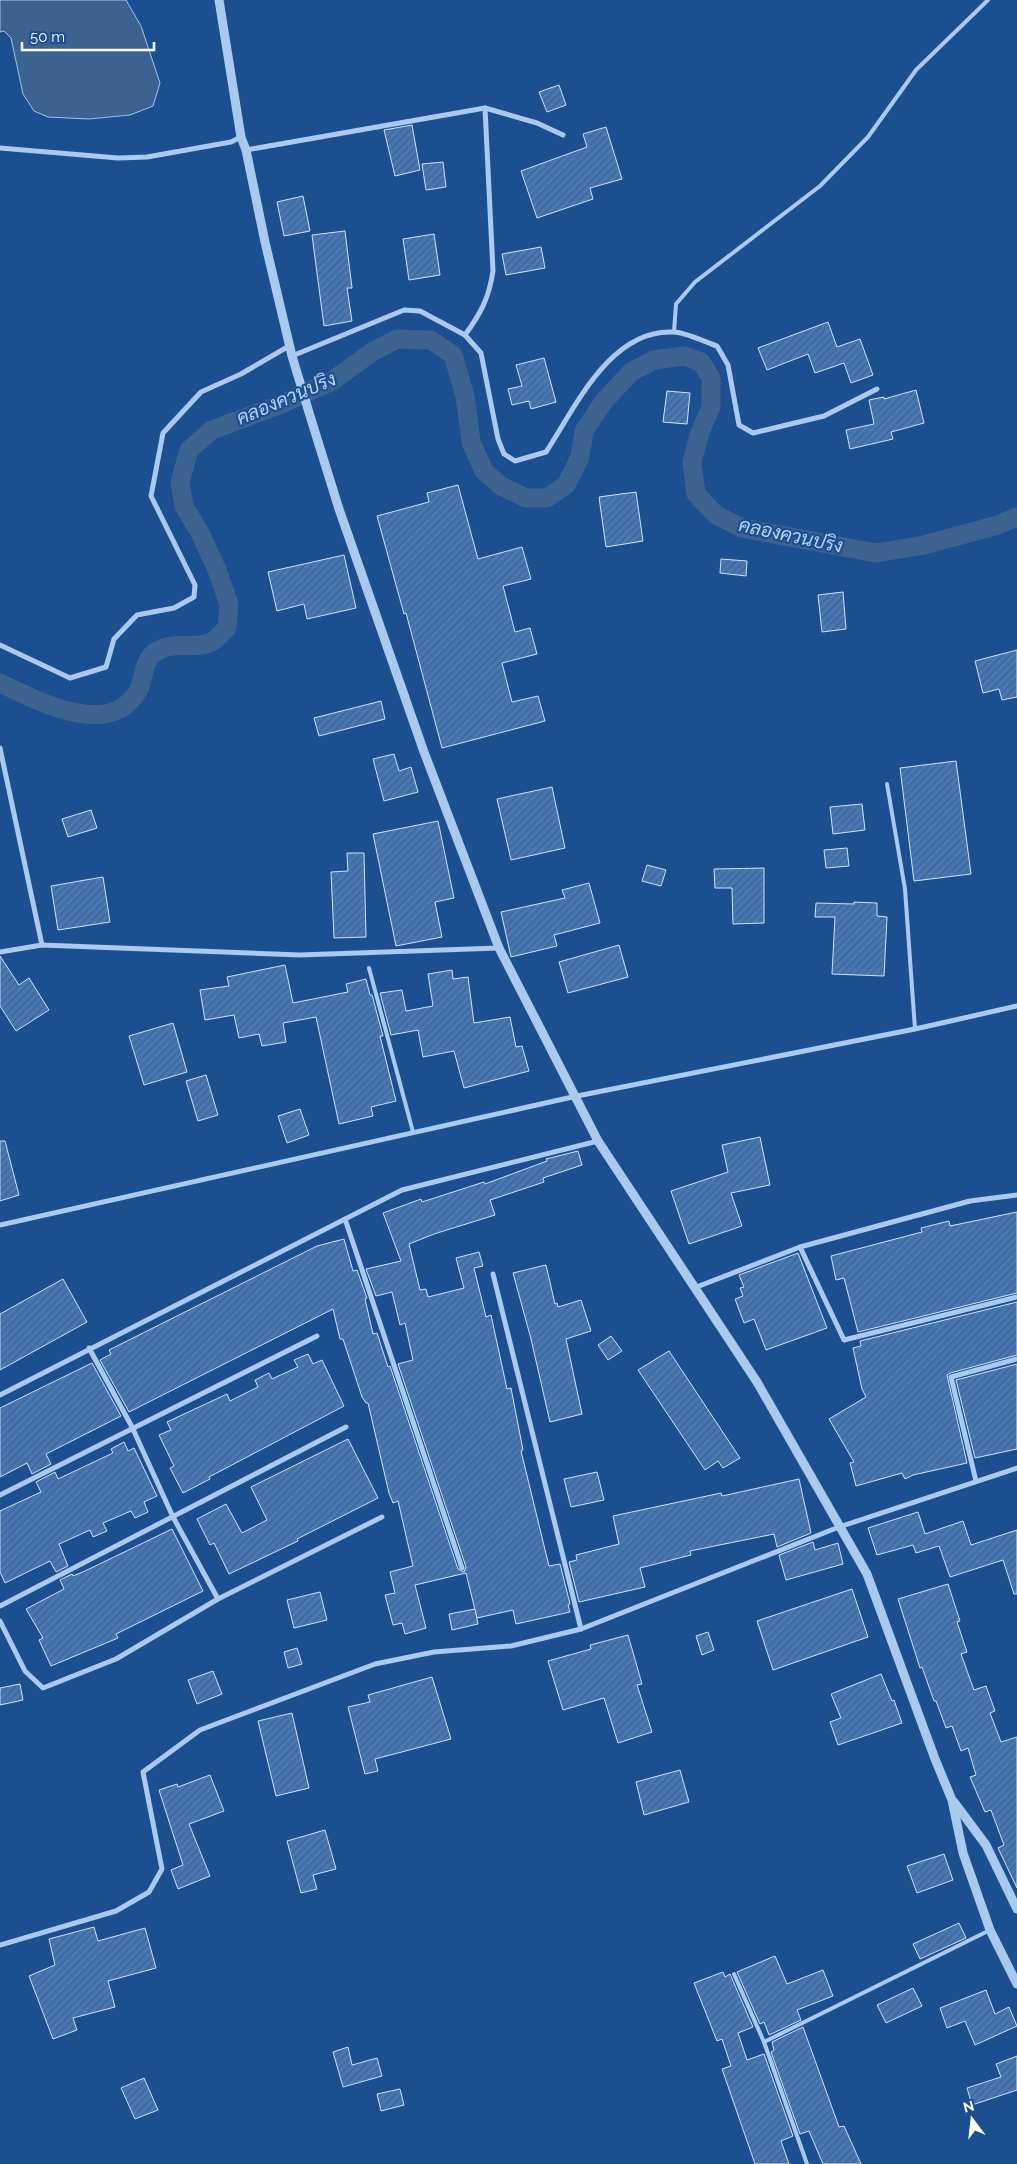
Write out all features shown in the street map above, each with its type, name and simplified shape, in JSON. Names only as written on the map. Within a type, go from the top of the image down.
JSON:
[{"type":"street","points":[[219,0],[241,138],[246,150],[289,346],[310,419],[421,742],[499,948],[577,1096],[598,1141],[757,1382],[867,1574],[952,1800],[962,1853],[990,1930],[1017,1984]]},
{"type":"street","points":[[246,150],[485,108],[537,123],[563,135]]},
{"type":"street","points":[[465,335],[482,311],[490,291],[493,271],[485,108]]},
{"type":"street","points":[[0,148],[118,158],[147,157],[230,142],[241,138]]},
{"type":"street","points":[[292,357],[404,310],[420,311],[465,335],[481,353],[498,439],[504,454],[515,461],[546,452],[599,370],[630,342],[655,334],[674,332],[717,346],[728,365],[739,425],[753,433],[824,416],[877,389]]},
{"type":"street","points":[[0,645],[70,678],[106,667],[114,639],[137,615],[174,608],[194,597],[194,585],[151,496],[163,433],[201,392],[241,374],[289,346]]},
{"type":"street","points":[[0,748],[42,946]]},
{"type":"street","points":[[0,952],[42,946],[300,955],[499,948]]},
{"type":"street","points":[[0,1225],[577,1096],[915,1029],[1017,1006]]},
{"type":"street","points":[[0,1395],[402,1190],[598,1141]]},
{"type":"street","points":[[694,1288],[800,1247],[970,1201],[1017,1195]]},
{"type":"street","points":[[345,1219],[462,1568]]},
{"type":"street","points":[[800,1247],[844,1340],[1017,1297]]},
{"type":"street","points":[[493,1274],[582,1628]]},
{"type":"street","points":[[0,1495],[317,1336]]},
{"type":"street","points":[[89,1348],[132,1428],[173,1517],[218,1599]]},
{"type":"street","points":[[976,1481],[951,1377],[1017,1359]]},
{"type":"street","points":[[0,1606],[346,1427]]},
{"type":"street","points":[[0,1945],[116,1911],[149,1892],[162,1869],[143,1772],[200,1730],[375,1664],[434,1652],[511,1646],[582,1628],[839,1527],[1017,1468]]},
{"type":"street","points":[[0,1620],[25,1671],[43,1688],[116,1659],[218,1599],[382,1517]]},
{"type":"street","points":[[952,1800],[986,1846],[1017,1909]]},
{"type":"lane","points":[[674,332],[676,304],[695,282],[820,186],[868,136],[916,70],[988,0]]},
{"type":"lane","points":[[887,784],[905,889],[915,1029]]},
{"type":"lane","points":[[369,968],[413,1132]]},
{"type":"lane","points":[[764,2042],[990,1930]]},
{"type":"lane","points":[[734,1974],[764,2042],[807,2164]]},
{"type":"water","points":[[0,0],[126,0],[141,26],[160,83],[153,106],[130,115],[89,119],[48,117],[34,111],[23,94],[11,38],[4,31],[0,32]]},
{"type":"building","points":[[559,85],[566,105],[547,112],[539,92]]},
{"type":"building","points":[[412,125],[420,170],[395,176],[384,130]]},
{"type":"building","points":[[606,127],[622,179],[590,188],[593,199],[537,218],[521,171],[587,147],[583,134]]},
{"type":"building","points":[[443,162],[446,187],[426,190],[422,164]]},
{"type":"building","points":[[303,196],[310,231],[284,236],[277,202]]},
{"type":"building","points":[[345,231],[352,288],[347,288],[352,321],[324,326],[312,235]]},
{"type":"building","points":[[434,234],[440,275],[409,280],[403,239]]},
{"type":"building","points":[[541,247],[545,268],[506,275],[502,254]]},
{"type":"building","points":[[828,322],[837,347],[860,339],[873,375],[851,383],[844,363],[815,373],[808,354],[767,370],[758,348]]},
{"type":"building","points":[[544,358],[556,402],[531,409],[529,401],[512,405],[508,389],[522,386],[516,365]]},
{"type":"building","points":[[916,390],[924,423],[891,432],[893,439],[850,449],[846,430],[874,424],[869,400],[884,397],[884,399]]},
{"type":"building","points":[[667,391],[690,393],[687,424],[663,422]]},
{"type":"building","points":[[458,485],[478,559],[522,547],[531,579],[503,586],[515,632],[530,628],[537,654],[502,663],[512,702],[538,696],[545,721],[442,748],[406,613],[404,614],[377,516],[429,502],[427,493]]},
{"type":"building","points":[[636,492],[643,541],[606,547],[599,497]]},
{"type":"building","points":[[344,555],[356,608],[307,619],[304,604],[277,611],[268,572]]},
{"type":"building","points":[[721,559],[747,561],[746,576],[720,573]]},
{"type":"building","points":[[843,592],[846,629],[822,632],[818,595]]},
{"type":"building","points":[[1017,650],[1017,697],[1002,700],[999,689],[983,693],[975,661]]},
{"type":"building","points":[[381,701],[385,719],[319,736],[314,718]]},
{"type":"building","points":[[394,754],[399,771],[411,767],[418,792],[384,801],[373,759]]},
{"type":"building","points":[[956,761],[971,874],[914,881],[900,768]]},
{"type":"building","points":[[552,787],[565,848],[511,860],[497,799]]},
{"type":"building","points":[[862,804],[865,830],[833,834],[830,807]]},
{"type":"building","points":[[91,810],[97,828],[68,837],[62,819]]},
{"type":"building","points":[[438,821],[454,898],[435,902],[442,937],[396,946],[373,834]]},
{"type":"building","points":[[847,848],[849,866],[826,868],[824,850]]},
{"type":"building","points":[[347,853],[364,853],[366,937],[334,938],[331,872],[348,871]]},
{"type":"building","points":[[647,865],[666,870],[661,886],[642,881]]},
{"type":"building","points":[[764,868],[764,923],[733,924],[732,888],[715,888],[714,869]]},
{"type":"building","points":[[103,877],[110,922],[58,930],[51,886]]},
{"type":"building","points":[[589,883],[600,923],[554,935],[557,946],[511,957],[501,912],[565,898],[562,890]]},
{"type":"building","points":[[854,902],[877,903],[877,916],[887,917],[884,976],[832,974],[835,917],[815,917],[816,903],[854,904]]},
{"type":"building","points":[[619,945],[628,977],[568,993],[559,962]]},
{"type":"building","points":[[0,956],[19,985],[29,978],[49,1010],[16,1031],[0,1006]]},
{"type":"building","points":[[285,965],[293,1003],[348,992],[346,984],[366,979],[383,1036],[380,1036],[396,1101],[371,1107],[373,1116],[339,1124],[316,1017],[283,1023],[286,1042],[262,1046],[259,1034],[239,1038],[234,1015],[205,1020],[200,990],[229,986],[227,977]]},
{"type":"building","points":[[452,970],[453,979],[468,977],[474,1023],[510,1017],[516,1047],[522,1046],[529,1071],[464,1088],[454,1051],[423,1057],[418,1030],[391,1035],[380,993],[402,990],[406,1011],[433,1006],[428,974]]},
{"type":"building","points":[[173,1023],[187,1072],[144,1085],[129,1036]]},
{"type":"building","points":[[206,1075],[218,1115],[198,1121],[186,1081]]},
{"type":"building","points":[[300,1109],[309,1135],[287,1143],[278,1116]]},
{"type":"building","points":[[760,1137],[770,1185],[731,1193],[742,1226],[689,1244],[671,1191],[728,1172],[722,1145]]},
{"type":"building","points":[[0,1141],[5,1141],[19,1195],[0,1201]]},
{"type":"building","points":[[578,1151],[582,1165],[543,1178],[544,1182],[490,1200],[495,1215],[409,1244],[420,1290],[426,1289],[428,1297],[464,1288],[456,1258],[479,1252],[483,1266],[474,1268],[486,1317],[491,1315],[507,1389],[511,1388],[523,1450],[521,1451],[549,1566],[560,1564],[570,1604],[568,1605],[570,1612],[516,1624],[513,1610],[477,1618],[466,1573],[415,1585],[426,1628],[405,1634],[402,1623],[393,1625],[385,1595],[395,1593],[390,1572],[413,1566],[398,1501],[393,1503],[389,1493],[368,1403],[362,1397],[343,1339],[340,1339],[333,1309],[129,1412],[100,1360],[111,1354],[109,1350],[317,1246],[344,1239],[353,1271],[357,1270],[367,1298],[365,1299],[373,1334],[377,1333],[388,1367],[390,1366],[458,1569],[464,1572],[466,1567],[398,1364],[413,1360],[405,1323],[400,1325],[392,1292],[376,1296],[366,1269],[401,1261],[383,1213],[421,1199],[422,1202],[484,1182],[485,1184],[547,1161],[546,1159]]},
{"type":"building","points":[[1017,1212],[1017,1293],[858,1332],[844,1278],[836,1280],[831,1256],[922,1232],[921,1228],[949,1221],[950,1226]]},
{"type":"building","points":[[798,1253],[827,1328],[766,1350],[754,1319],[744,1323],[735,1299],[743,1296],[740,1288],[744,1287],[739,1275]]},
{"type":"building","points":[[546,1265],[555,1304],[557,1303],[558,1307],[581,1300],[591,1331],[566,1339],[582,1414],[550,1422],[531,1339],[513,1273]]},
{"type":"building","points":[[63,1279],[87,1322],[0,1370],[0,1314]]},
{"type":"building","points":[[1017,1302],[1017,1355],[947,1375],[967,1463],[913,1475],[905,1479],[902,1473],[856,1486],[850,1463],[854,1462],[829,1419],[866,1397],[862,1389],[853,1348],[861,1346],[860,1341]]},
{"type":"building","points":[[611,1336],[622,1351],[608,1360],[598,1345]]},
{"type":"building","points":[[669,1351],[740,1458],[723,1468],[718,1461],[705,1470],[638,1370]]},
{"type":"building","points":[[308,1354],[313,1364],[322,1360],[344,1406],[209,1477],[210,1479],[183,1493],[170,1468],[174,1466],[159,1435],[171,1430],[167,1422],[227,1394],[230,1401],[258,1387],[255,1380],[269,1373],[272,1379],[298,1367],[294,1360]]},
{"type":"building","points":[[92,1363],[121,1416],[46,1454],[51,1464],[32,1474],[27,1463],[0,1477],[0,1408]]},
{"type":"building","points":[[1017,1364],[1017,1449],[975,1458],[956,1380]]},
{"type":"building","points":[[348,1439],[378,1498],[297,1539],[298,1541],[229,1574],[214,1543],[210,1545],[197,1519],[226,1504],[242,1533],[267,1520],[251,1487]]},
{"type":"building","points":[[124,1442],[128,1451],[134,1448],[157,1496],[144,1502],[148,1512],[135,1518],[131,1511],[103,1523],[107,1531],[93,1537],[90,1530],[59,1544],[68,1566],[56,1572],[50,1561],[5,1583],[0,1572],[0,1511],[41,1492],[36,1482],[55,1472],[58,1479],[113,1453],[111,1449]]},
{"type":"building","points":[[597,1472],[604,1500],[571,1507],[564,1479]]},
{"type":"building","points":[[799,1479],[811,1533],[777,1547],[774,1534],[690,1551],[691,1555],[640,1568],[645,1587],[579,1602],[569,1562],[577,1560],[576,1555],[619,1544],[613,1516],[721,1493],[722,1496]]},
{"type":"building","points":[[918,1512],[925,1534],[963,1521],[971,1545],[1017,1530],[1017,1594],[1014,1594],[1003,1560],[950,1577],[939,1546],[916,1553],[913,1545],[877,1555],[868,1528]]},
{"type":"building","points":[[172,1529],[203,1591],[116,1634],[118,1638],[51,1666],[39,1640],[43,1638],[26,1609],[64,1589],[60,1580],[72,1574],[73,1576],[85,1571]]},
{"type":"building","points":[[813,1542],[815,1550],[838,1543],[843,1564],[786,1580],[779,1555]]},
{"type":"building","points":[[948,1584],[960,1621],[957,1622],[967,1652],[961,1654],[974,1690],[986,1686],[995,1711],[990,1713],[1001,1742],[1017,1737],[1017,1888],[998,1848],[1004,1845],[991,1810],[985,1812],[970,1777],[976,1775],[968,1748],[961,1751],[952,1726],[946,1728],[922,1667],[920,1668],[898,1599]]},
{"type":"building","points":[[852,1589],[868,1637],[773,1670],[757,1621]]},
{"type":"building","points":[[320,1592],[327,1620],[294,1628],[287,1600]]},
{"type":"building","points":[[475,1609],[478,1624],[452,1630],[449,1614]]},
{"type":"building","points":[[708,1632],[714,1650],[702,1655],[696,1636]]},
{"type":"building","points":[[628,1635],[642,1684],[637,1685],[652,1732],[618,1743],[604,1698],[563,1710],[548,1661],[591,1649],[590,1645]]},
{"type":"building","points":[[297,1648],[302,1664],[288,1668],[284,1652]]},
{"type":"building","points":[[213,1671],[222,1694],[197,1704],[188,1680]]},
{"type":"building","points":[[881,1674],[892,1701],[894,1700],[902,1723],[838,1745],[830,1722],[841,1718],[831,1694]]},
{"type":"building","points":[[432,1677],[451,1739],[375,1759],[378,1771],[365,1774],[348,1707],[370,1702],[368,1695]]},
{"type":"building","points":[[20,1684],[23,1700],[0,1705],[0,1688]]},
{"type":"building","points":[[292,1713],[309,1788],[276,1796],[258,1721]]},
{"type":"building","points":[[680,1770],[689,1802],[644,1815],[636,1782]]},
{"type":"building","points":[[210,1775],[224,1811],[189,1824],[210,1876],[178,1889],[171,1870],[183,1865],[159,1790],[177,1784],[178,1787]]},
{"type":"building","points":[[325,1830],[336,1869],[313,1875],[317,1889],[301,1893],[287,1841]]},
{"type":"building","points":[[944,1854],[953,1880],[917,1893],[907,1866]]},
{"type":"building","points":[[959,1923],[966,1938],[920,1959],[913,1944]]},
{"type":"building","points":[[94,1927],[98,1941],[145,1928],[156,1968],[108,1981],[115,2007],[73,2018],[77,2030],[53,2039],[29,1976],[55,1965],[49,1939]]},
{"type":"building","points":[[775,1956],[787,1984],[823,1970],[833,1996],[797,2010],[801,2020],[769,2035],[764,2022],[760,2024],[737,1972]]},
{"type":"building","points":[[723,1972],[725,1977],[730,1974],[753,2027],[738,2033],[747,2060],[764,2054],[793,2136],[781,2141],[789,2164],[755,2164],[722,2069],[731,2066],[722,2039],[717,2041],[694,1983]]},
{"type":"building","points":[[913,1988],[922,2006],[886,2023],[877,2005]]},
{"type":"building","points":[[986,1990],[995,2014],[1009,2007],[1017,2026],[975,2045],[965,2021],[947,2028],[940,2008]]},
{"type":"building","points":[[803,2027],[839,2127],[844,2126],[861,2164],[823,2164],[809,2131],[800,2134],[771,2052],[774,2050],[772,2042]]},
{"type":"building","points":[[348,2047],[352,2065],[377,2058],[382,2076],[343,2087],[333,2052]]},
{"type":"building","points":[[1017,2056],[1017,2090],[972,2105],[967,2088],[1001,2077],[996,2064]]},
{"type":"building","points":[[144,2078],[158,2110],[135,2119],[121,2088]]},
{"type":"building","points":[[400,2089],[404,2105],[381,2111],[377,2094]]},
{"type":"waterway","name":"คลองควนปริง","points":[[0,683],[34,699],[72,712],[92,715],[110,713],[125,705],[138,691],[146,664],[157,651],[171,646],[207,644],[217,638],[227,628],[229,604],[217,570],[200,533],[184,506],[180,482],[189,450],[212,430],[279,405],[332,381],[372,352],[397,339],[431,340],[453,355],[465,396],[471,442],[484,471],[501,486],[526,498],[547,498],[566,485],[580,457],[584,431],[604,401],[631,372],[654,360],[684,356],[701,362],[711,378],[711,407],[700,432],[692,462],[696,494],[716,515],[742,528],[876,553],[924,545],[998,525],[1017,517]]}]
